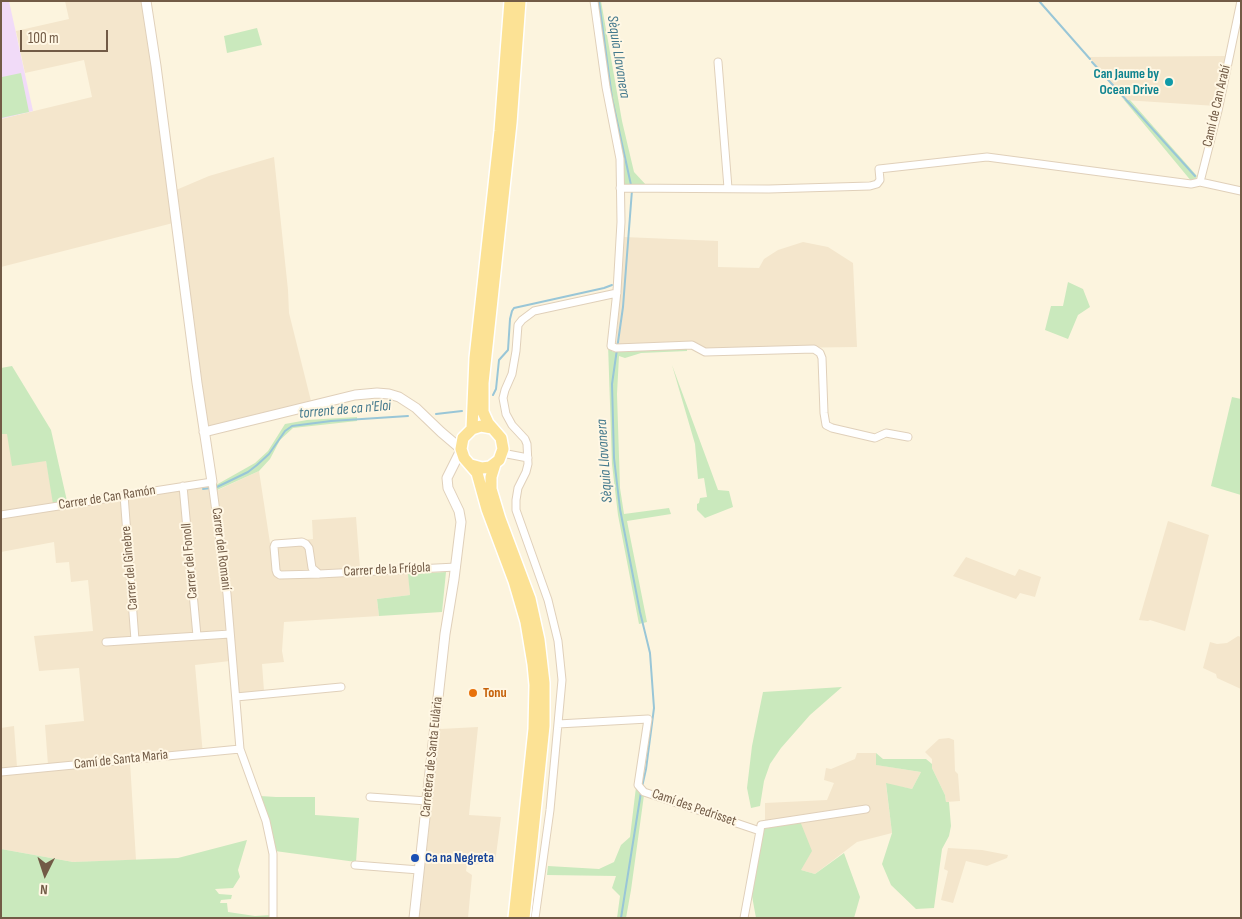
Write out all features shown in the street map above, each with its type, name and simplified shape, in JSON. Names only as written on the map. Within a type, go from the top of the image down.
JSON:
[{"type":"main road","points":[[510,1],[500,131],[468,432],[462,442],[461,450],[480,479],[487,509],[520,601],[530,642],[533,664],[535,685],[534,729],[514,918]]},
{"type":"main road","points":[[520,1],[511,123],[483,374],[483,412],[492,428],[501,438],[502,453],[495,464],[491,477],[491,489],[532,606],[539,640],[544,683],[544,726],[524,918]]},
{"type":"main road","points":[[468,432],[481,426],[492,428]]},
{"type":"main road","points":[[470,464],[482,468],[495,464]]},
{"type":"street","name":"Carrer del Romaní","points":[[146,1],[192,350],[227,594],[240,749],[266,821],[273,854],[273,918]]},
{"type":"street","points":[[594,1],[606,88],[620,159],[621,222],[617,293],[611,346],[616,348],[692,345],[705,352],[814,349],[820,353],[822,358],[826,425],[876,438],[886,433],[908,437]]},
{"type":"street","name":"Camí de Can Arabí","points":[[1200,182],[1218,111],[1241,1]]},
{"type":"street","points":[[718,62],[728,188]]},
{"type":"street","points":[[620,188],[769,189],[870,186],[877,184],[880,180],[879,169],[987,157],[1191,184],[1200,182],[1241,191]]},
{"type":"street","points":[[535,918],[550,810],[562,680],[558,641],[548,600],[516,510],[518,488],[526,472],[528,450],[525,439],[512,426],[504,407],[505,390],[512,374],[518,325],[534,311],[617,293]]},
{"type":"street","points":[[204,432],[355,395],[377,393],[399,397],[416,408],[461,450]]},
{"type":"street","points":[[446,437],[468,432]]},
{"type":"street","name":"Carretera de Santa Eulària","points":[[414,918],[445,634],[456,567],[460,516],[458,506],[450,493],[447,483],[449,473],[461,450]]},
{"type":"street","points":[[502,453],[528,458]]},
{"type":"street","points":[[453,465],[470,464]]},
{"type":"street","name":"Carrer de Can Ramón","points":[[1,514],[212,482]]},
{"type":"street","name":"Carrer del Fonoll","points":[[183,486],[197,636]]},
{"type":"street","name":"Carrer del Ginebre","points":[[124,495],[136,640]]},
{"type":"street","name":"Carrer de la Frígola","points":[[319,574],[312,568],[309,548],[306,544],[302,542],[275,544],[276,570],[280,576],[456,567]]},
{"type":"street","points":[[106,642],[230,634]]},
{"type":"street","points":[[236,697],[341,687]]},
{"type":"street","name":"Camí des Pedrisset","points":[[558,724],[648,720],[638,785],[644,792],[760,830]]},
{"type":"street","name":"Camí de Santa Maria","points":[[1,772],[240,749]]},
{"type":"street","points":[[370,798],[427,801]]},
{"type":"street","points":[[744,918],[761,825],[866,809]]},
{"type":"street","points":[[355,865],[419,870]]},
{"type":"shaded area","points":[[1,1],[9,1],[33,111],[1,119]]},
{"type":"shaded area","points":[[65,1],[141,1],[155,84],[173,223],[1,267],[1,119],[92,97],[84,60],[25,73],[16,31],[69,19]]},
{"type":"shaded area","points":[[1226,56],[1216,106],[1124,100],[1089,57]]},
{"type":"shaded area","points":[[274,157],[289,313],[311,401],[208,427],[176,190],[209,176]]},
{"type":"shaded area","points":[[624,237],[718,241],[718,267],[759,268],[764,259],[778,250],[803,242],[828,247],[853,263],[857,347],[705,349],[695,343],[620,346],[616,343]]},
{"type":"shaded area","points":[[7,433],[46,461],[54,503],[215,478],[218,490],[259,471],[270,543],[313,539],[312,520],[356,517],[360,568],[408,567],[410,595],[377,599],[379,616],[284,622],[282,651],[284,662],[262,664],[264,691],[233,694],[230,661],[195,665],[203,755],[130,762],[136,860],[73,862],[1,849],[1,728],[14,726],[17,767],[48,765],[45,725],[84,721],[79,668],[39,671],[34,636],[93,631],[88,580],[71,582],[69,562],[56,563],[54,542],[1,552],[1,434]]},
{"type":"shaded area","points":[[1168,521],[1209,535],[1185,631],[1150,620],[1139,620]]},
{"type":"shaded area","points":[[966,557],[1015,576],[1019,569],[1041,577],[1035,597],[1020,593],[1016,599],[953,576]]},
{"type":"shaded area","points":[[1238,636],[1241,637],[1241,689],[1217,678],[1216,674],[1203,668],[1210,642],[1217,644],[1227,643]]},
{"type":"shaded area","points":[[478,727],[469,815],[501,817],[495,863],[467,865],[466,871],[472,875],[468,918],[419,918],[440,729]]},
{"type":"shaded area","points":[[949,738],[954,740],[955,771],[958,774],[960,801],[946,802],[945,795],[932,768],[932,759],[925,752],[939,739]]},
{"type":"shaded area","points":[[857,753],[876,753],[877,765],[921,772],[912,789],[886,784],[892,833],[857,842],[815,874],[801,870],[765,822],[765,803],[827,800],[834,783],[824,780],[826,768],[831,769],[855,759]]},
{"type":"shaded area","points":[[948,848],[982,850],[1008,855],[1007,858],[987,866],[966,861],[953,903],[941,900],[948,871],[944,869]]},
{"type":"green space","points":[[596,1],[601,1],[622,121],[634,172],[647,186],[623,185]]},
{"type":"green space","points":[[257,28],[262,45],[227,53],[224,36]]},
{"type":"green space","points":[[21,73],[29,112],[1,118],[2,77]]},
{"type":"green space","points":[[1124,100],[1130,100],[1197,176],[1195,180],[1192,182]]},
{"type":"green space","points":[[1068,282],[1083,289],[1090,307],[1078,315],[1068,339],[1045,330],[1051,306],[1063,306]]},
{"type":"green space","points":[[608,344],[613,352],[687,347],[687,351],[641,353],[625,358],[619,356],[617,394],[620,488],[624,514],[669,508],[671,514],[627,521],[647,622],[639,624],[618,515],[612,464]]},
{"type":"green space","points":[[672,365],[718,490],[729,491],[733,507],[705,518],[697,510],[700,498],[707,497],[704,478],[698,479],[695,444]]},
{"type":"green space","points":[[12,366],[51,430],[67,501],[53,504],[46,461],[12,466],[7,434],[1,434],[1,368]]},
{"type":"green space","points":[[1232,397],[1241,399],[1241,495],[1211,486]]},
{"type":"green space","points":[[357,417],[357,421],[293,428],[280,440],[270,459],[259,471],[217,490],[216,485],[255,463],[268,451],[285,424],[307,420]]},
{"type":"green space","points":[[446,572],[442,612],[379,616],[377,599],[410,595],[408,574]]},
{"type":"green space","points":[[842,687],[810,715],[781,748],[770,764],[764,781],[760,806],[751,808],[747,788],[752,746],[763,692]]},
{"type":"green space","points":[[876,753],[883,759],[926,759],[932,764],[946,802],[949,802],[951,826],[949,836],[942,849],[934,908],[916,909],[891,885],[882,864],[892,833],[886,783],[912,789],[921,772],[876,765]]},
{"type":"green space","points":[[636,787],[644,795],[631,890],[626,918],[617,918],[620,896],[612,888],[616,876],[547,875],[548,866],[599,869],[614,862],[621,845],[630,837]]},
{"type":"green space","points":[[260,796],[315,797],[315,815],[359,818],[356,862],[275,851]]},
{"type":"green space","points":[[800,821],[812,851],[801,870],[815,874],[844,853],[860,897],[854,918],[756,918],[752,896],[763,827]]},
{"type":"green space","points":[[247,840],[238,870],[240,877],[233,888],[215,889],[219,894],[232,895],[231,899],[221,900],[220,903],[227,903],[228,912],[255,916],[271,915],[271,918],[1,918],[1,849],[73,862],[178,858]]},
{"type":"waterway","name":"Sèquia Llavanera","points":[[599,1],[612,98],[631,185]]},
{"type":"waterway","points":[[1039,1],[1090,59]]},
{"type":"waterway","points":[[1092,62],[1195,176]]},
{"type":"waterway","name":"Sèquia Llavanera","points":[[632,190],[623,307],[612,384],[614,458],[620,509],[650,653],[654,708],[642,787]]},
{"type":"waterway","name":"torrent de ca n'Eloi","points":[[493,395],[496,389],[499,360],[508,350],[510,319],[514,308],[612,285]]},
{"type":"waterway","name":"torrent de ca n'Eloi","points":[[436,414],[462,411]]},
{"type":"waterway","name":"torrent de ca n'Eloi","points":[[217,487],[248,472],[257,465],[269,454],[285,431],[292,426],[331,421],[408,416]]},
{"type":"waterway","name":"torrent de ca n'Eloi","points":[[203,489],[211,488]]},
{"type":"waterway","name":"Sèquia Llavanera","points":[[621,918],[641,792]]},
{"type":"place","name":"Can Jaume by Ocean Drive","points":[[1169,82]]},
{"type":"place","name":"Tonu","points":[[473,693]]},
{"type":"place","name":"Ca na Negreta","points":[[415,858]]}]
